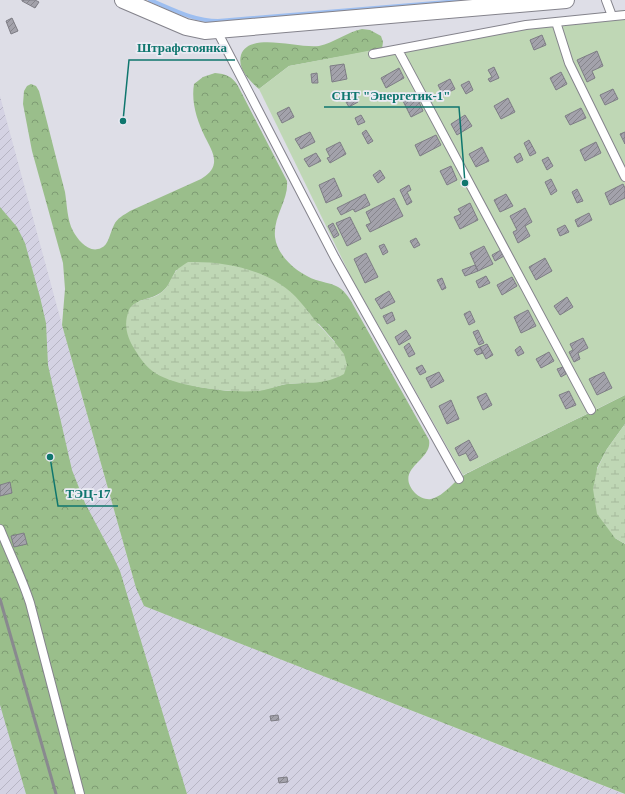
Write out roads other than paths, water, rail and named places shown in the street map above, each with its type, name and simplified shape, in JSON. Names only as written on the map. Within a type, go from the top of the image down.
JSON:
[{"type":"street","points":[[123,0],[186,27],[205,31],[566,0]]},
{"type":"lane","points":[[606,0],[612,16]]},
{"type":"lane","points":[[373,54],[513,27],[625,15]]},
{"type":"lane","points":[[556,22],[569,63],[625,177]]},
{"type":"lane","points":[[217,31],[335,258],[459,479]]},
{"type":"lane","points":[[398,50],[591,410]]},
{"type":"lane","points":[[0,529],[22,580],[30,603],[80,794]]},
{"type":"waterway","points":[[150,0],[191,17],[218,21],[471,0]]},
{"type":"railway","points":[[0,599],[56,794]]},
{"type":"place","name":"Штрафстоянка","points":[[123,121]]},
{"type":"place","name":"СНТ \"Энергетик-1\"","points":[[465,183]]},
{"type":"place","name":"ТЭЦ-17","points":[[50,457]]}]
